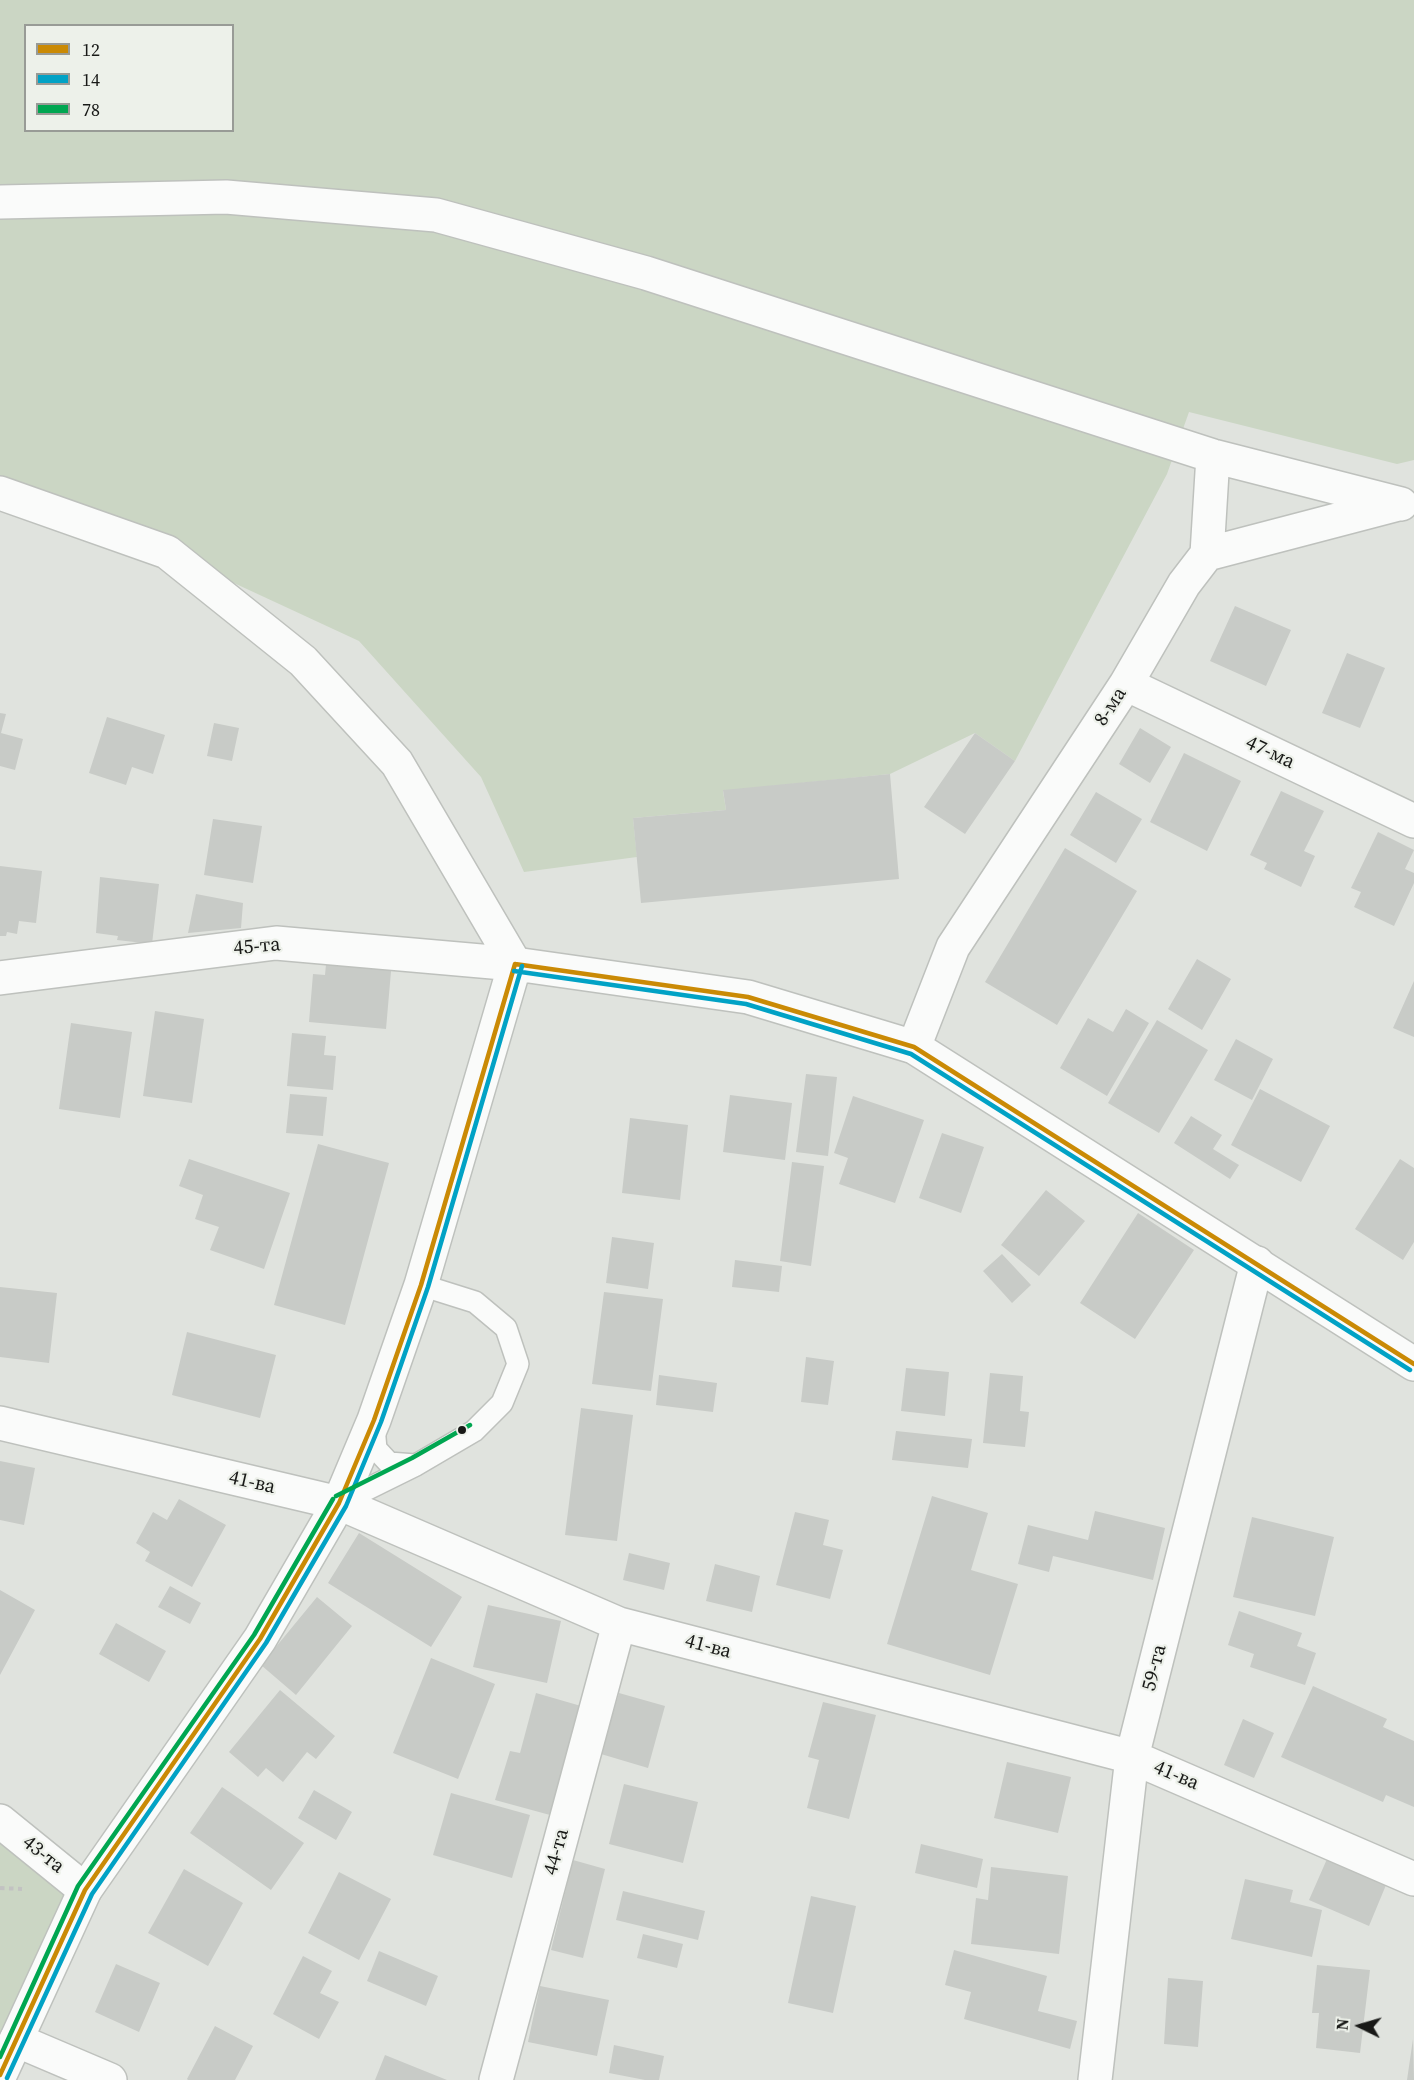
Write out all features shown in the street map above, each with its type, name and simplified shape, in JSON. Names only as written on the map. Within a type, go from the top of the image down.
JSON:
[{"type":"street","points":[[0,202],[226,197],[436,215],[646,273],[1213,456],[1407,502]]},
{"type":"street","points":[[1213,456],[1207,554],[1407,502]]},
{"type":"street","points":[[0,493],[167,552],[303,661],[397,763],[515,964],[421,1285],[374,1420],[339,1503],[260,1640],[85,1890],[0,2075]]},
{"type":"street","name":"8-ма","points":[[914,1047],[953,947],[1126,684],[1184,584],[1207,554]]},
{"type":"street","name":"47-ма","points":[[1126,684],[1414,821]]},
{"type":"street","name":"45-та","points":[[0,978],[276,943],[515,964],[748,997],[914,1047],[1414,1364]]},
{"type":"street","name":"59-та","points":[[1095,2080],[1132,1757],[1257,1263]]},
{"type":"street","name":"41-ва","points":[[0,1423],[339,1503],[619,1624],[1132,1757],[1414,1879]]},
{"type":"street","name":"44-та","points":[[496,2080],[619,1624]]},
{"type":"street","name":"43-та","points":[[0,1821],[85,1890]]},
{"type":"street","points":[[16,2040],[110,2080]]},
{"type":"lane","points":[[339,1503],[416,1465],[474,1431],[502,1403],[518,1364],[506,1328],[475,1302],[421,1285]]},
{"type":"lane","points":[[374,1420],[376,1449],[389,1462],[416,1465]]},
{"type":"green space","points":[[0,0],[1414,0],[1414,460],[1397,464],[1189,412],[1167,474],[1015,761],[975,733],[890,774],[723,791],[726,810],[633,818],[637,857],[524,872],[481,777],[359,641],[167,552],[0,493]]},
{"type":"green space","points":[[0,1821],[85,1890],[0,2075]]},
{"type":"building","points":[[1235,606],[1291,630],[1266,686],[1210,661]]},
{"type":"building","points":[[1347,653],[1385,668],[1360,728],[1322,713]]},
{"type":"building","points":[[0,713],[6,714],[1,733],[23,739],[15,770],[0,766]]},
{"type":"building","points":[[107,717],[165,735],[153,774],[132,767],[126,785],[89,773]]},
{"type":"building","points":[[214,723],[239,728],[232,761],[207,756]]},
{"type":"building","points":[[1140,728],[1171,747],[1150,783],[1119,764]]},
{"type":"building","points":[[975,733],[1015,761],[965,834],[924,807]]},
{"type":"building","points":[[1184,753],[1241,781],[1207,851],[1150,822]]},
{"type":"building","points":[[890,774],[899,879],[641,903],[633,818],[726,810],[723,790]]},
{"type":"building","points":[[1281,791],[1324,811],[1304,851],[1315,856],[1301,887],[1264,869],[1267,863],[1250,855]]},
{"type":"building","points":[[1096,792],[1142,819],[1116,863],[1070,835]]},
{"type":"building","points":[[213,819],[262,826],[253,883],[204,875]]},
{"type":"building","points":[[1378,832],[1414,850],[1405,869],[1414,873],[1414,883],[1394,926],[1354,907],[1361,892],[1351,888]]},
{"type":"building","points":[[1065,848],[1137,891],[1057,1025],[985,982]]},
{"type":"building","points":[[0,866],[42,871],[36,923],[19,921],[17,934],[7,932],[6,936],[0,936]]},
{"type":"building","points":[[100,877],[159,884],[152,944],[117,940],[118,936],[96,933]]},
{"type":"building","points":[[196,894],[243,903],[241,928],[188,933]]},
{"type":"building","points":[[327,954],[392,960],[386,1029],[309,1022],[313,974],[325,975]]},
{"type":"building","points":[[1197,959],[1231,979],[1202,1030],[1168,1009]]},
{"type":"building","points":[[1414,981],[1414,1037],[1393,1028]]},
{"type":"building","points":[[1126,1009],[1149,1023],[1107,1096],[1060,1068],[1088,1018],[1113,1032]]},
{"type":"building","points":[[155,1011],[204,1019],[192,1103],[143,1096]]},
{"type":"building","points":[[1157,1020],[1208,1050],[1159,1133],[1108,1103]]},
{"type":"building","points":[[71,1023],[132,1032],[120,1118],[59,1109]]},
{"type":"building","points":[[292,1033],[326,1036],[324,1055],[336,1056],[333,1090],[287,1086]]},
{"type":"building","points":[[1236,1039],[1273,1059],[1252,1100],[1214,1080]]},
{"type":"building","points":[[806,1074],[837,1077],[828,1156],[796,1152]]},
{"type":"building","points":[[1260,1089],[1330,1126],[1301,1182],[1231,1145]]},
{"type":"building","points":[[290,1094],[327,1097],[323,1136],[286,1133]]},
{"type":"building","points":[[730,1095],[792,1103],[785,1160],[723,1152]]},
{"type":"building","points":[[853,1096],[924,1120],[895,1203],[839,1184],[848,1158],[834,1153]]},
{"type":"building","points":[[1191,1116],[1222,1135],[1213,1149],[1239,1165],[1230,1179],[1174,1143]]},
{"type":"building","points":[[630,1118],[688,1125],[680,1200],[622,1193]]},
{"type":"building","points":[[942,1133],[984,1147],[961,1213],[919,1198]]},
{"type":"building","points":[[318,1144],[389,1163],[345,1325],[274,1305]]},
{"type":"building","points":[[189,1159],[290,1193],[264,1269],[210,1250],[219,1227],[195,1219],[203,1195],[179,1186]]},
{"type":"building","points":[[1400,1159],[1414,1168],[1414,1242],[1403,1260],[1355,1229]]},
{"type":"building","points":[[792,1162],[824,1166],[811,1266],[780,1261]]},
{"type":"building","points":[[1046,1190],[1085,1221],[1039,1276],[1001,1245]]},
{"type":"building","points":[[1138,1213],[1194,1250],[1135,1339],[1080,1303]]},
{"type":"building","points":[[612,1237],[654,1243],[648,1289],[606,1283]]},
{"type":"building","points":[[1002,1254],[1031,1285],[1012,1303],[983,1271]]},
{"type":"building","points":[[735,1260],[782,1266],[779,1292],[732,1287]]},
{"type":"building","points":[[0,1287],[57,1293],[49,1363],[0,1357]]},
{"type":"building","points":[[604,1292],[663,1299],[651,1391],[592,1384]]},
{"type":"building","points":[[187,1332],[276,1355],[260,1418],[172,1395]]},
{"type":"building","points":[[806,1357],[834,1361],[828,1405],[801,1402]]},
{"type":"building","points":[[906,1368],[949,1372],[945,1416],[901,1411]]},
{"type":"building","points":[[990,1373],[1023,1376],[1020,1411],[1029,1412],[1025,1447],[983,1443]]},
{"type":"building","points":[[659,1375],[717,1383],[713,1412],[656,1405]]},
{"type":"building","points":[[581,1408],[633,1415],[617,1541],[565,1535]]},
{"type":"building","points":[[896,1431],[972,1439],[968,1468],[892,1460]]},
{"type":"building","points":[[0,1461],[35,1468],[24,1525],[0,1520]]},
{"type":"building","points":[[932,1496],[988,1513],[971,1570],[1018,1584],[990,1675],[887,1644]]},
{"type":"building","points":[[179,1499],[226,1525],[192,1587],[145,1561],[150,1552],[136,1543],[153,1512],[167,1520]]},
{"type":"building","points":[[1095,1511],[1165,1528],[1153,1580],[1053,1556],[1049,1572],[1018,1564],[1028,1525],[1088,1540]]},
{"type":"building","points":[[795,1512],[829,1520],[823,1545],[843,1550],[830,1599],[776,1585]]},
{"type":"building","points":[[1252,1517],[1334,1537],[1315,1616],[1233,1597]]},
{"type":"building","points":[[359,1533],[462,1597],[431,1647],[328,1583]]},
{"type":"building","points":[[629,1553],[670,1563],[664,1590],[623,1580]]},
{"type":"building","points":[[715,1564],[760,1576],[752,1612],[706,1601]]},
{"type":"building","points":[[170,1586],[201,1603],[190,1624],[158,1607]]},
{"type":"building","points":[[0,1590],[35,1610],[0,1675]]},
{"type":"building","points":[[317,1597],[352,1626],[296,1695],[261,1665]]},
{"type":"building","points":[[488,1605],[561,1621],[547,1683],[473,1667]]},
{"type":"building","points":[[1239,1611],[1302,1633],[1297,1646],[1316,1653],[1305,1685],[1250,1667],[1254,1654],[1228,1645]]},
{"type":"building","points":[[116,1623],[166,1651],[149,1682],[99,1654]]},
{"type":"building","points":[[431,1658],[495,1684],[458,1779],[393,1753]]},
{"type":"building","points":[[1313,1686],[1387,1719],[1383,1727],[1414,1741],[1414,1807],[1386,1795],[1383,1802],[1281,1757]]},
{"type":"building","points":[[280,1690],[335,1736],[316,1759],[307,1752],[283,1782],[266,1768],[258,1777],[229,1752]]},
{"type":"building","points":[[536,1693],[581,1706],[550,1815],[495,1800],[510,1751],[520,1753]]},
{"type":"building","points":[[619,1693],[665,1706],[648,1768],[601,1754]]},
{"type":"building","points":[[823,1702],[876,1715],[849,1819],[807,1808],[819,1760],[808,1757]]},
{"type":"building","points":[[1243,1719],[1274,1733],[1254,1778],[1224,1765]]},
{"type":"building","points":[[1007,1762],[1071,1777],[1058,1833],[994,1818]]},
{"type":"building","points":[[624,1784],[698,1802],[683,1863],[609,1844]]},
{"type":"building","points":[[222,1787],[304,1843],[271,1890],[190,1833]]},
{"type":"building","points":[[314,1790],[352,1812],[336,1840],[298,1818]]},
{"type":"building","points":[[451,1793],[530,1815],[512,1878],[433,1855]]},
{"type":"building","points":[[921,1844],[983,1859],[977,1888],[915,1873]]},
{"type":"building","points":[[1327,1859],[1386,1885],[1369,1926],[1309,1900]]},
{"type":"building","points":[[573,1860],[605,1869],[583,1958],[551,1950]]},
{"type":"building","points":[[991,1867],[1068,1876],[1059,1954],[971,1944],[976,1898],[988,1900]]},
{"type":"building","points":[[184,1869],[243,1903],[208,1966],[148,1933]]},
{"type":"building","points":[[339,1872],[391,1899],[359,1960],[308,1933]]},
{"type":"building","points":[[1245,1879],[1293,1890],[1290,1902],[1322,1910],[1312,1957],[1231,1939]]},
{"type":"building","points":[[623,1891],[705,1911],[698,1940],[616,1920]]},
{"type":"building","points":[[811,1896],[856,1906],[833,2013],[788,2003]]},
{"type":"building","points":[[643,1934],[683,1944],[677,1968],[637,1958]]},
{"type":"building","points":[[954,1950],[1047,1976],[1038,2011],[1077,2021],[1070,2049],[964,2019],[971,1992],[945,1985]]},
{"type":"building","points":[[379,1951],[438,1976],[426,2006],[367,1981]]},
{"type":"building","points":[[303,1956],[332,1971],[320,1993],[339,2002],[319,2039],[273,2014]]},
{"type":"building","points":[[116,1964],[160,1983],[139,2032],[95,2012]]},
{"type":"building","points":[[1317,1965],[1370,1970],[1360,2053],[1316,2048],[1319,2013],[1312,2013]]},
{"type":"building","points":[[1168,1978],[1203,1981],[1198,2047],[1164,2044]]},
{"type":"building","points":[[540,1986],[609,2000],[597,2056],[528,2042]]},
{"type":"building","points":[[215,2026],[253,2046],[235,2080],[188,2080],[187,2079]]},
{"type":"building","points":[[1413,2039],[1414,2080],[1407,2080]]},
{"type":"building","points":[[614,2045],[664,2056],[659,2080],[645,2080],[609,2073]]},
{"type":"building","points":[[385,2055],[447,2080],[375,2080]]},
{"type":"transit line","name":"12","points":[[515,964],[748,997],[914,1047],[1414,1364]]},
{"type":"transit line","name":"12","points":[[0,2075],[85,1890],[260,1639],[339,1503],[374,1420],[421,1285],[515,964]]},
{"type":"transit line","name":"14","points":[[7,2078],[92,1894],[266,1643],[346,1506],[381,1422],[428,1287],[522,966]]},
{"type":"transit line","name":"14","points":[[514,971],[746,1004],[911,1054],[1410,1370]]},
{"type":"transit line","name":"78","points":[[336,1496],[412,1458],[470,1425]]},
{"type":"transit line","name":"78","points":[[0,2057],[78,1886],[254,1635],[333,1499]]}]
